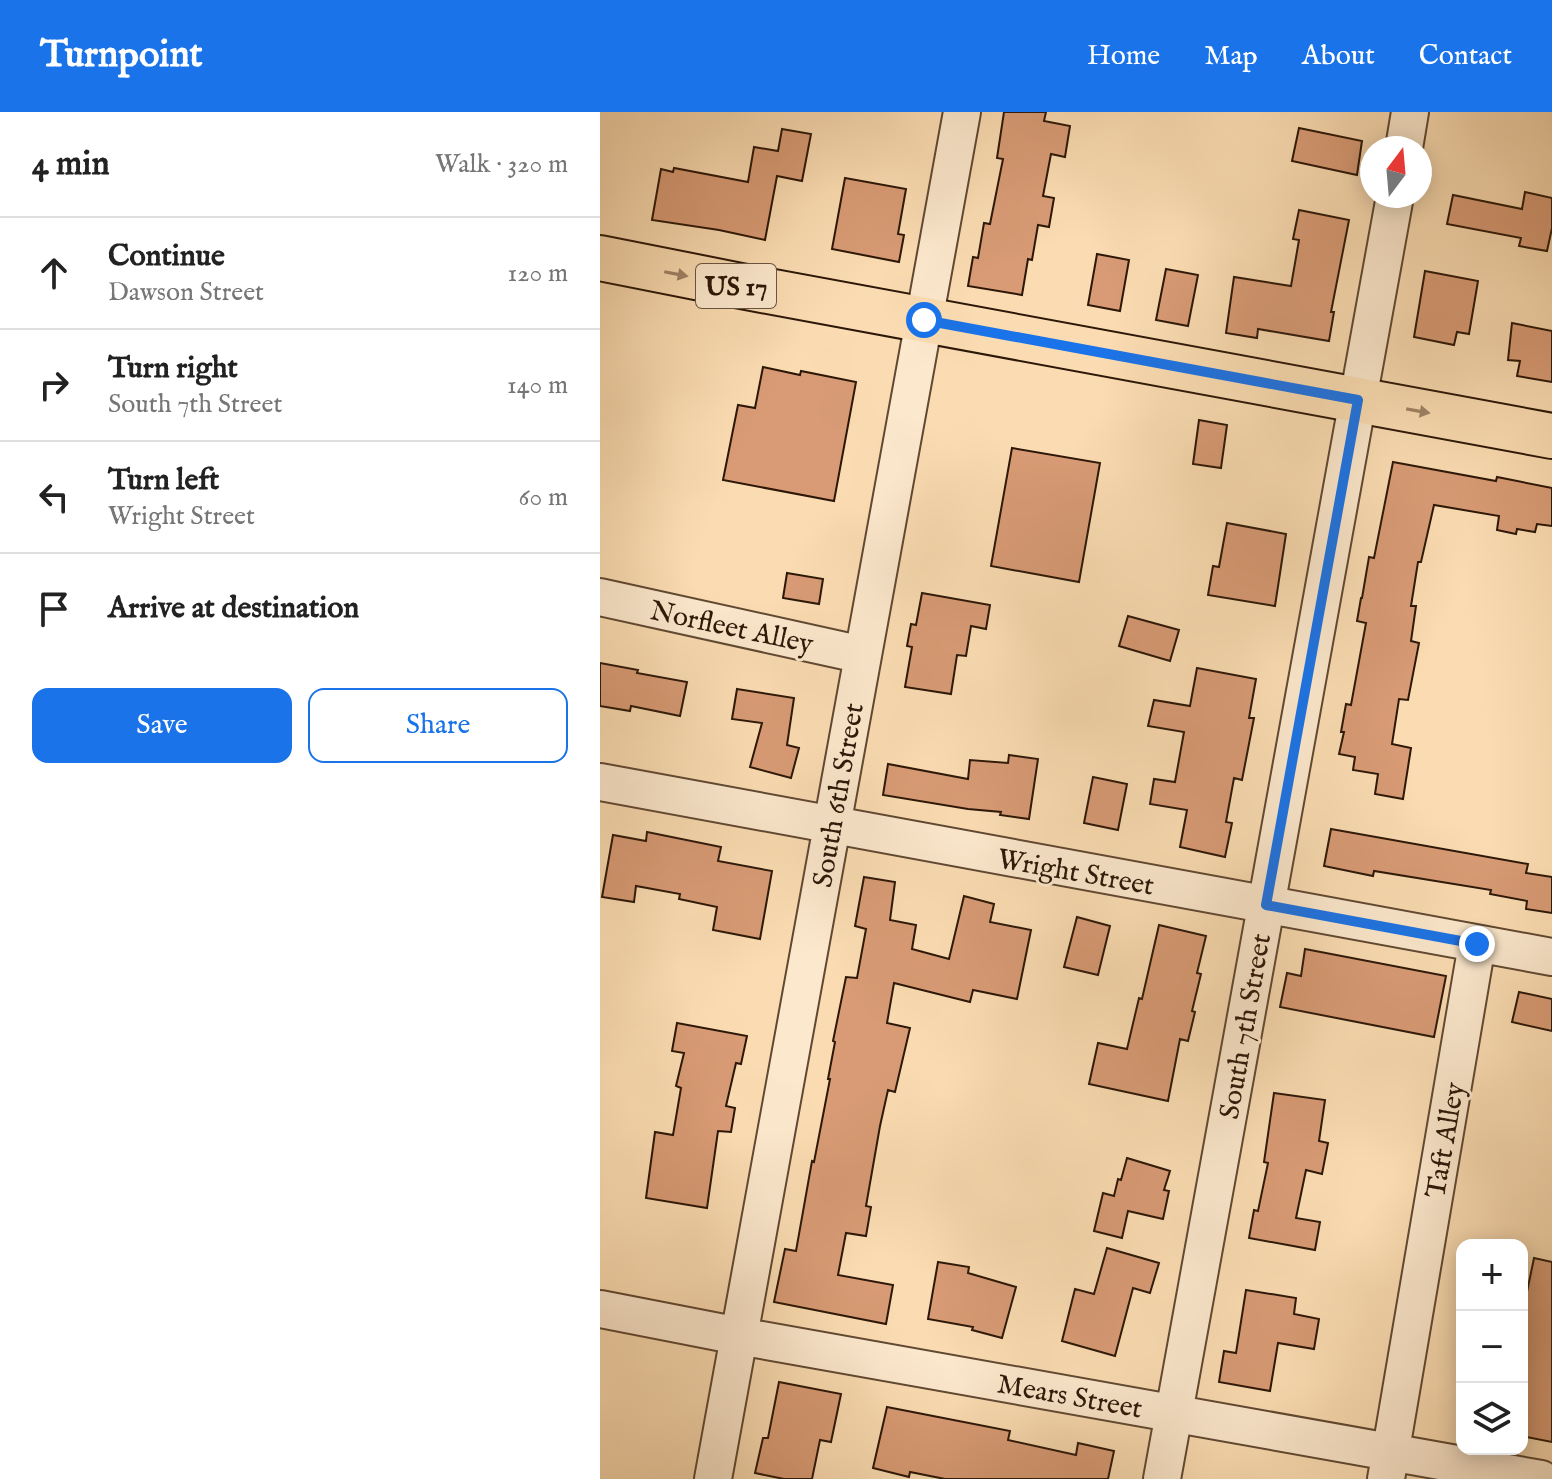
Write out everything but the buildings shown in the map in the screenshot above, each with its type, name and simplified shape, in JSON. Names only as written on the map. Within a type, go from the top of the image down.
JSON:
[{"type":"main road","name":"US 17","points":[[600,258],[1552,436]]},
{"type":"street","name":"South 6th Street","points":[[713,1479],[962,112]]},
{"type":"street","points":[[1406,136],[1410,112]]},
{"type":"street","name":"South 7th Street","points":[[1162,1479],[1393,208]]},
{"type":"street","name":"Norfleet Alley","points":[[600,597],[863,655]]},
{"type":"street","name":"Wright Street","points":[[600,782],[1552,957]]},
{"type":"street","name":"Taft Alley","points":[[1389,1466],[1477,944]]},
{"type":"street","name":"Mears Street","points":[[600,1309],[1174,1413],[1389,1466],[1541,1479]]},
{"type":"route","points":[[924,320],[1358,400],[1266,905],[1477,944]]}]
